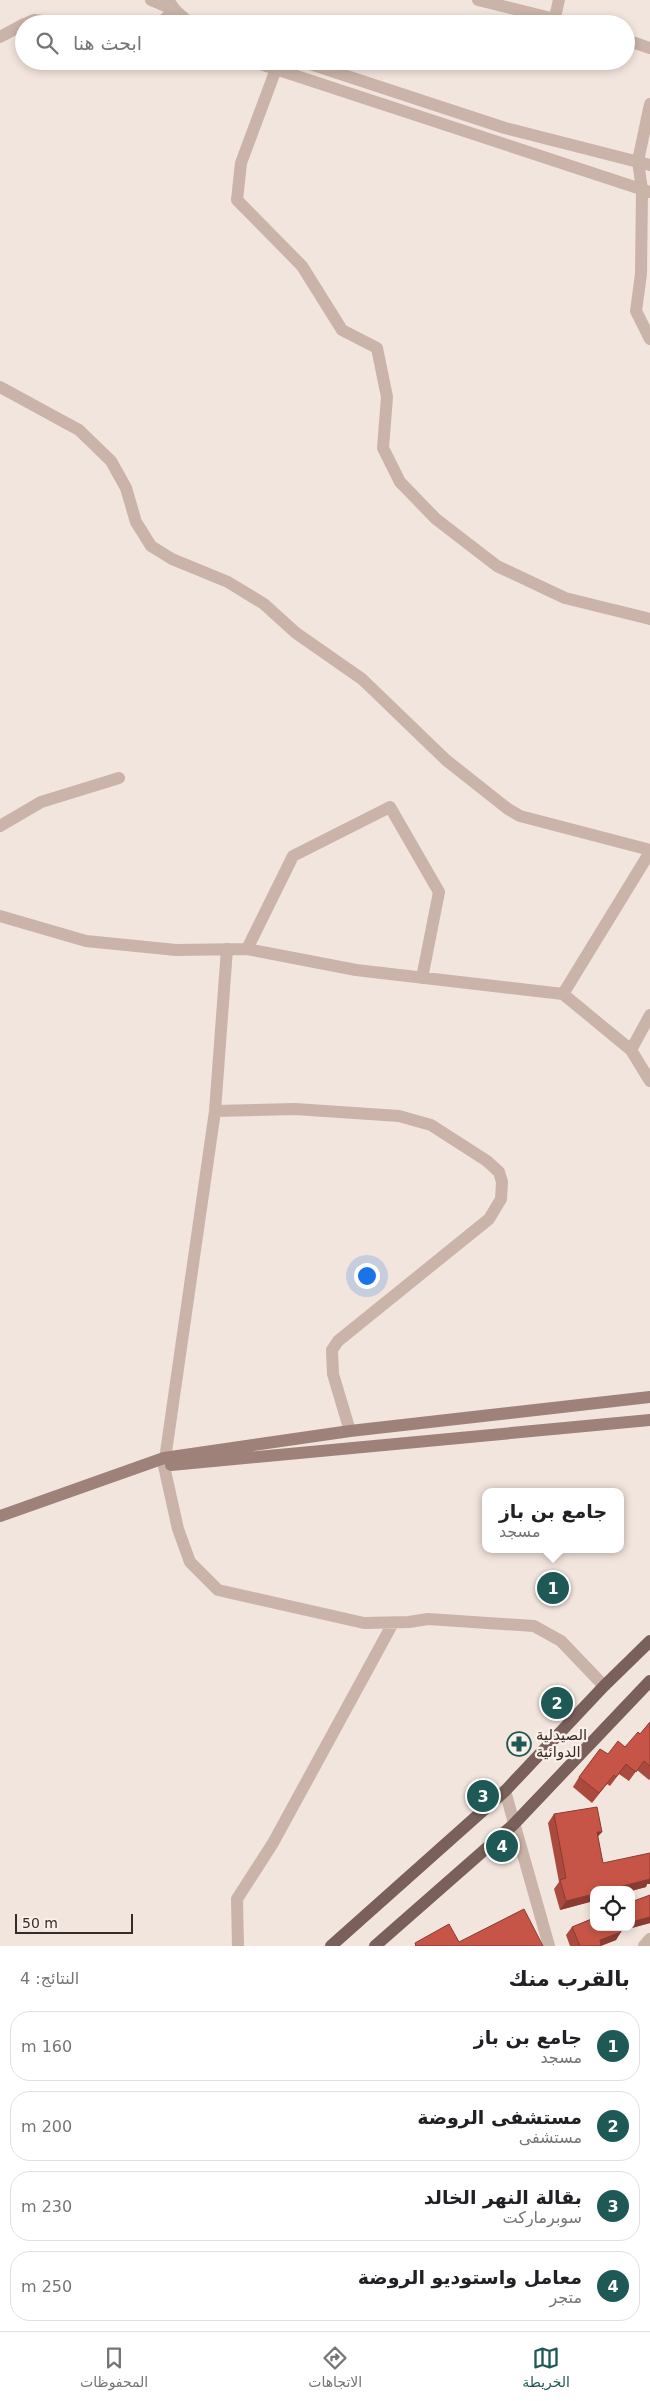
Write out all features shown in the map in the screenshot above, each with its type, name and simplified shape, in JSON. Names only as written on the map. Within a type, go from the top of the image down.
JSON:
[{"type":"main road","points":[[0,1516],[164,1462],[350,1431],[650,1396]]},
{"type":"main road","points":[[164,1462],[650,1420]]},
{"type":"main road","points":[[331,1946],[505,1791],[650,1640]]},
{"type":"main road","points":[[375,1946],[513,1825],[650,1681]]},
{"type":"street","points":[[151,0],[172,5],[188,15]]},
{"type":"street","points":[[478,0],[546,15]]},
{"type":"street","points":[[555,15],[559,0]]},
{"type":"street","points":[[172,5],[182,15]]},
{"type":"street","points":[[0,36],[15,29]]},
{"type":"street","points":[[635,43],[650,48]]},
{"type":"street","points":[[646,191],[276,70],[241,163],[237,200],[302,266],[342,330],[377,348],[387,397],[383,448],[400,482],[436,519],[497,566],[565,598],[650,619]]},
{"type":"street","points":[[328,70],[505,128],[644,163]]},
{"type":"street","points":[[650,104],[644,163],[646,191],[642,274],[636,311],[650,339]]},
{"type":"street","points":[[0,387],[79,430],[111,461],[126,488],[136,522],[151,546],[172,559],[228,582],[264,604],[296,633],[362,679],[446,760],[508,809],[520,816],[650,851],[563,994]]},
{"type":"street","points":[[0,826],[41,802],[119,778]]},
{"type":"street","points":[[247,949],[293,856],[390,807],[439,892],[422,978]]},
{"type":"street","points":[[0,916],[86,941],[176,950],[247,949],[356,970],[563,994],[630,1050],[650,1080]]},
{"type":"street","points":[[227,949],[215,1111],[164,1462],[178,1529],[190,1562],[218,1590],[364,1623],[393,1623],[428,1619],[534,1626],[561,1641],[604,1686]]},
{"type":"street","points":[[630,1050],[650,1015]]},
{"type":"street","points":[[215,1111],[295,1109],[399,1116],[431,1125],[488,1161],[499,1172],[502,1182],[501,1199],[489,1219],[338,1341],[332,1350],[333,1374],[350,1431]]},
{"type":"street","points":[[238,1946],[237,1899],[273,1843],[393,1623]]},
{"type":"street","points":[[505,1791],[513,1825],[549,1946]]},
{"type":"street","points":[[644,1946],[650,1939]]},
{"type":"building","points":[[650,1722],[650,1766],[644,1761],[636,1772],[626,1764],[616,1777],[614,1775],[599,1793],[579,1777],[600,1749],[608,1754],[618,1741],[625,1747]]},
{"type":"building","points":[[597,1807],[602,1832],[597,1832],[603,1863],[650,1853],[650,1879],[623,1886],[590,1886],[590,1895],[566,1901],[560,1880],[566,1878],[554,1814]]},
{"type":"building","points":[[650,1895],[650,1917],[635,1921],[635,1901]]},
{"type":"building","points":[[524,1909],[543,1946],[416,1946],[415,1943],[449,1924],[459,1942]]},
{"type":"building","points":[[590,1920],[590,1931],[621,1932],[600,1940],[601,1946],[580,1946],[572,1927]]},
{"type":"place","name":"جامع بن باز","points":[[553,1588]]},
{"type":"place","name":"مستشفى الروضة","points":[[557,1703]]},
{"type":"place","name":"الصيدلية الدوائية","points":[[519,1744]]},
{"type":"place","name":"بقالة النهر الخالد","points":[[483,1796]]},
{"type":"place","name":"معامل واستوديو الروضة","points":[[502,1846]]}]
